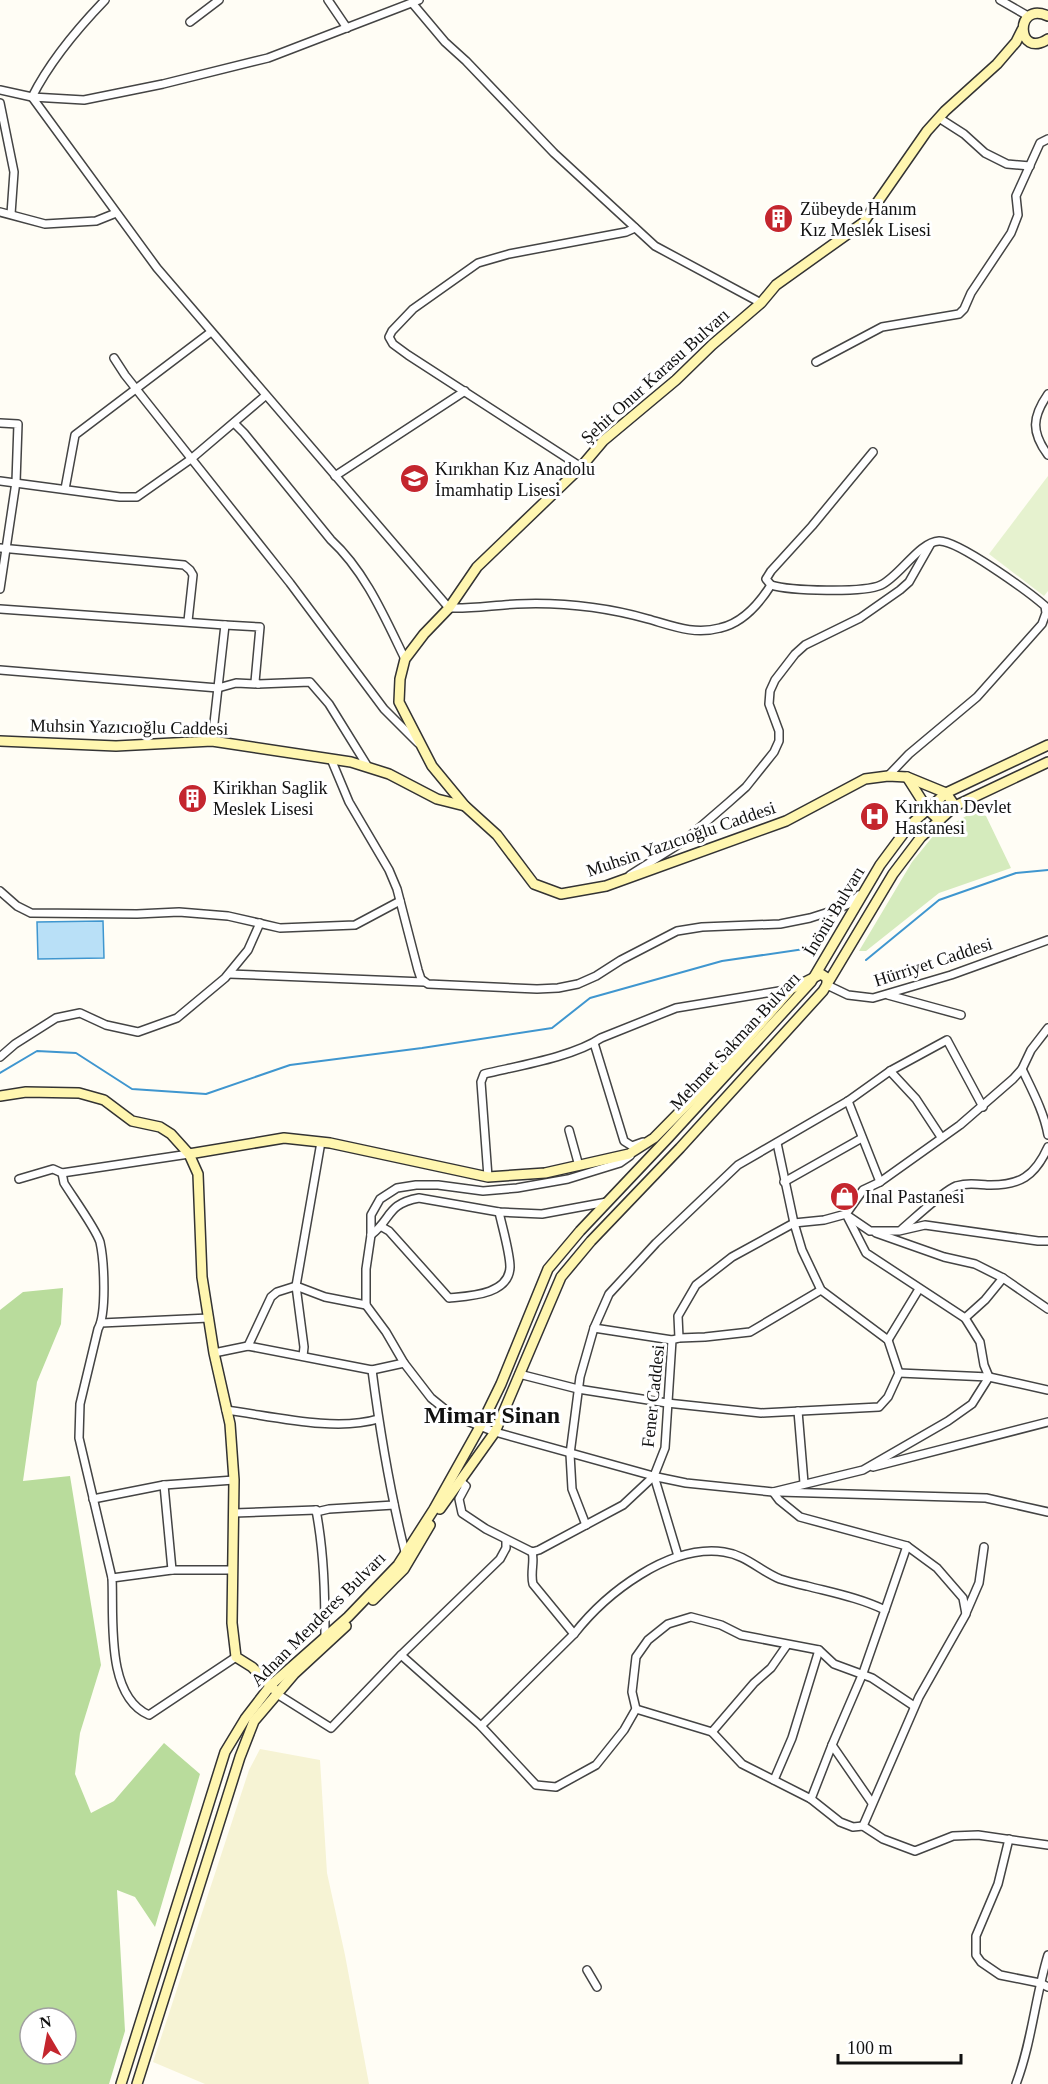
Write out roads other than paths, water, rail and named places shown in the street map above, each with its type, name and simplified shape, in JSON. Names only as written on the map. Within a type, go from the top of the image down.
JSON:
[{"type":"street","points":[[32,97],[58,54],[105,0]]},
{"type":"street","points":[[190,22],[219,0]]},
{"type":"street","points":[[1000,0],[1028,16],[1037,12],[1048,16]]},
{"type":"street","points":[[332,2],[347,28]]},
{"type":"street","points":[[0,90],[32,97],[84,100],[163,84],[268,58],[416,2],[445,42],[554,153],[655,246],[761,303]]},
{"type":"street","name":"Şehit Onur Karasu Bulvarı","points":[[465,806],[432,766],[399,702],[400,679],[405,659],[424,634],[449,608],[477,567],[581,467],[603,441],[676,380],[761,303],[776,285],[863,223],[927,131],[998,64],[1016,42],[1028,16]]},
{"type":"street","points":[[1022,30],[1032,42],[1042,42],[1048,39]]},
{"type":"street","points":[[32,97],[157,268],[449,608],[471,609],[501,605],[550,604],[603,608],[696,632],[721,628],[740,619],[760,602],[771,585]]},
{"type":"street","points":[[0,103],[14,172],[11,214]]},
{"type":"street","points":[[939,118],[964,134],[985,153],[1007,164],[1030,166]]},
{"type":"street","points":[[816,362],[882,327],[958,314],[964,309],[971,293],[1011,233],[1018,215],[1016,196],[1040,143],[1048,139]]},
{"type":"street","points":[[0,212],[45,224],[96,221],[116,213]]},
{"type":"street","points":[[581,467],[393,344],[389,338],[392,331],[413,309],[487,259],[626,232],[636,228]]},
{"type":"street","points":[[65,489],[75,435],[211,332]]},
{"type":"street","points":[[114,358],[190,459],[290,583],[384,709],[424,749]]},
{"type":"street","points":[[335,476],[465,391]]},
{"type":"street","points":[[1048,394],[1039,407],[1034,422],[1040,444],[1048,455]]},
{"type":"street","points":[[0,481],[120,497],[137,497],[190,459],[265,396]]},
{"type":"street","points":[[0,423],[18,424],[16,482],[3,548],[0,589]]},
{"type":"street","points":[[234,423],[345,553],[383,613],[405,659]]},
{"type":"street","points":[[873,452],[812,526],[771,571],[766,579],[771,585],[799,589],[863,589],[881,585],[902,570],[921,550],[937,541],[945,542],[981,561],[1035,598],[1045,606],[1046,613],[1042,624],[977,697],[909,754],[888,776]]},
{"type":"street","points":[[627,878],[684,841],[746,787],[774,752],[779,741],[779,731],[769,704],[770,691],[775,680],[805,645],[860,618],[900,590],[909,582],[930,545]]},
{"type":"street","points":[[3,548],[184,565],[192,575],[188,621]]},
{"type":"street","points":[[0,609],[260,627],[255,682],[258,684]]},
{"type":"street","points":[[212,741],[225,625]]},
{"type":"street","points":[[0,670],[218,688],[236,682],[258,684],[310,682],[329,704],[368,767]]},
{"type":"street","name":"Muhsin Yazıcıoğlu Caddesi","points":[[0,741],[116,746],[212,741],[331,759],[368,767],[389,774],[437,799],[465,806],[497,835],[534,884],[561,894],[606,886],[786,821],[865,779],[888,776],[907,777],[946,793]]},
{"type":"street","name":"İnönü Bulvarı","points":[[814,978],[880,865],[909,826],[946,793],[1048,745]]},
{"type":"street","points":[[331,759],[349,802],[389,870],[400,901],[418,970],[424,982]]},
{"type":"street","name":"İnönü Bulvarı","points":[[828,985],[893,874],[921,837],[955,806],[1048,762]]},
{"type":"street","points":[[907,777],[928,810],[939,820]]},
{"type":"street","points":[[946,793],[955,806]]},
{"type":"street","points":[[228,974],[424,982],[441,986],[558,988],[578,984],[597,976],[621,960],[677,932],[702,927],[780,924],[810,918],[851,903],[866,890]]},
{"type":"street","points":[[0,891],[17,906],[31,913],[179,912],[228,916],[280,928],[355,925],[400,901]]},
{"type":"street","points":[[0,1058],[15,1044],[56,1018],[80,1013],[106,1025],[138,1032],[177,1018],[228,974],[248,950],[260,923]]},
{"type":"street","name":"Hürriyet Caddesi","points":[[828,985],[848,996],[873,998],[951,975],[1022,948],[1046,944]]},
{"type":"street","points":[[488,1177],[481,1082],[484,1074],[555,1056],[594,1043],[600,1038],[676,1008],[791,989],[814,978]]},
{"type":"street","name":"Mehmet Sakman Bulvarı","points":[[814,978],[813,985],[817,988],[822,990],[828,985]]},
{"type":"street","name":"Mehmet Sakman Bulvarı","points":[[481,1425],[501,1384],[548,1269],[814,978]]},
{"type":"street","name":"Mehmet Sakman Bulvarı","points":[[495,1432],[561,1277],[591,1241],[680,1148],[828,985]]},
{"type":"street","points":[[248,1346],[271,1297],[276,1292],[296,1286],[325,1297],[366,1305],[366,1269],[371,1235],[371,1215],[380,1198],[398,1188],[438,1185],[483,1191],[517,1188],[568,1179],[620,1163],[654,1138],[716,1075],[791,989]]},
{"type":"street","points":[[886,994],[961,1015]]},
{"type":"street","points":[[846,1214],[863,1190],[880,1182],[983,1107],[1022,1069],[1031,1050],[1048,1028]]},
{"type":"street","points":[[586,1525],[572,1489],[570,1454],[578,1389],[594,1328],[609,1294],[656,1243],[738,1166],[848,1101],[890,1071],[947,1040],[983,1107]]},
{"type":"street","points":[[594,1043],[624,1141],[632,1146],[654,1138]]},
{"type":"street","points":[[1022,1069],[1046,1124],[1048,1135]]},
{"type":"street","points":[[890,1071],[916,1099],[941,1137]]},
{"type":"street","points":[[0,1096],[26,1092],[79,1093],[104,1100],[132,1121],[160,1127],[171,1134],[189,1154],[198,1174],[202,1277],[214,1353],[230,1424],[234,1480],[232,1623],[236,1657]]},
{"type":"street","points":[[848,1101],[880,1182]]},
{"type":"street","points":[[569,1130],[579,1166]]},
{"type":"street","points":[[19,1179],[53,1169],[62,1173],[284,1138],[321,1142],[488,1177],[545,1173],[579,1166],[629,1154],[654,1138]]},
{"type":"street","points":[[784,1182],[862,1138]]},
{"type":"street","points":[[303,1356],[304,1347],[296,1286],[321,1142]]},
{"type":"street","points":[[519,1374],[578,1389],[761,1413],[879,1407],[888,1397],[899,1374],[888,1340],[821,1290],[802,1250],[784,1182],[777,1143]]},
{"type":"street","points":[[899,1231],[953,1187],[972,1182],[986,1185],[1010,1184],[1029,1176],[1042,1160],[1048,1147]]},
{"type":"street","points":[[62,1173],[64,1183],[99,1241],[104,1288],[101,1323],[80,1404],[79,1438],[112,1578],[118,1677],[128,1698],[149,1715],[236,1657]]},
{"type":"street","points":[[371,1235],[382,1227],[384,1220],[394,1207],[407,1200],[419,1198],[499,1212],[542,1214],[607,1202]]},
{"type":"street","points":[[382,1227],[389,1230],[449,1298],[475,1296],[497,1288],[503,1283],[510,1268],[499,1212]]},
{"type":"street","points":[[846,1214],[870,1231],[944,1257],[975,1264],[1003,1278],[1048,1309]]},
{"type":"street","points":[[846,1214],[866,1253],[964,1318],[980,1342],[984,1365],[989,1377]]},
{"type":"street","name":"Fener Caddesi","points":[[366,1305],[430,1398],[452,1415],[495,1432],[654,1476],[665,1448],[667,1402],[678,1316],[696,1285],[732,1257],[794,1223],[824,1220],[846,1214]]},
{"type":"street","points":[[870,1231],[899,1231],[925,1225],[1017,1239],[1048,1241]]},
{"type":"street","points":[[964,1318],[985,1300],[1003,1278]]},
{"type":"street","points":[[888,1340],[919,1289]]},
{"type":"street","points":[[594,1328],[675,1339],[750,1332],[821,1290]]},
{"type":"street","points":[[101,1323],[208,1318]]},
{"type":"street","points":[[214,1353],[248,1346],[372,1370],[404,1363]]},
{"type":"street","points":[[372,1370],[378,1419],[405,1552]]},
{"type":"street","points":[[899,1374],[989,1377],[1048,1390]]},
{"type":"street","points":[[863,1470],[948,1421],[972,1404],[989,1377]]},
{"type":"street","points":[[226,1410],[328,1423],[361,1424],[378,1419]]},
{"type":"street","points":[[798,1411],[804,1483]]},
{"type":"street","points":[[773,1492],[1048,1422]]},
{"type":"street","name":"Adnan Menderes Bulvarı","points":[[121,2084],[225,1752],[245,1719],[271,1685],[348,1617],[398,1565],[434,1509],[481,1425]]},
{"type":"street","name":"Adnan Menderes Bulvarı","points":[[137,2084],[240,1757],[254,1721],[294,1674],[404,1569],[439,1511],[495,1432]]},
{"type":"street","points":[[654,1476],[686,1483],[773,1492],[986,1498],[1048,1512]]},
{"type":"street","points":[[460,1481],[466,1486],[459,1499],[462,1513],[486,1529],[532,1552],[623,1505],[654,1476]]},
{"type":"street","points":[[654,1476],[678,1556]]},
{"type":"street","points":[[93,1499],[164,1485],[234,1480]]},
{"type":"street","points":[[164,1485],[172,1570]]},
{"type":"street","points":[[773,1492],[800,1517],[907,1546],[937,1568],[963,1598],[966,1614]]},
{"type":"street","points":[[234,1514],[316,1510],[316,1512],[394,1504]]},
{"type":"street","points":[[316,1510],[325,1588],[325,1636]]},
{"type":"street","points":[[236,1657],[252,1667],[278,1694],[331,1728],[401,1655],[500,1559],[506,1548],[506,1540]]},
{"type":"street","points":[[811,1799],[863,1673],[907,1546]]},
{"type":"street","points":[[863,1827],[914,1707],[966,1614],[979,1584],[984,1546]]},
{"type":"street","points":[[481,1726],[606,1599],[655,1565],[687,1553],[723,1551],[744,1557],[780,1579],[864,1600],[885,1610]]},
{"type":"street","points":[[532,1552],[534,1558],[531,1575],[533,1584],[574,1634]]},
{"type":"street","points":[[112,1578],[172,1570],[233,1570]]},
{"type":"street","points":[[401,1655],[481,1726],[536,1785],[556,1787],[596,1764],[624,1730],[636,1708],[632,1692],[636,1657],[648,1640],[668,1624],[691,1617],[721,1625],[741,1635],[819,1650],[834,1664],[863,1673],[914,1707]]},
{"type":"street","points":[[712,1732],[754,1683],[771,1668],[787,1644]]},
{"type":"street","points":[[774,1780],[792,1738],[819,1650]]},
{"type":"street","points":[[636,1708],[712,1732],[742,1764],[811,1799],[840,1822],[853,1827],[863,1827],[883,1839],[915,1851],[952,1836],[978,1835],[1048,1845]]},
{"type":"street","points":[[832,1745],[872,1803]]},
{"type":"street","points":[[1009,1839],[998,1884],[976,1935],[976,1955],[981,1962],[1000,1975],[1040,1983],[1048,1988]]},
{"type":"street","points":[[1016,2084],[1024,2064],[1048,1955]]},
{"type":"street","points":[[587,1970],[597,1987]]},
{"type":"water","points":[[103,921],[104,958],[38,959],[37,922]]},
{"type":"waterway","points":[[866,960],[939,900],[1016,873],[1048,870]]},
{"type":"waterway","points":[[0,1073],[37,1051],[76,1053],[132,1089],[206,1094],[290,1065],[552,1028],[590,998],[722,961],[811,948]]},
{"type":"place","name":"Zübeyde Hanım Kız Meslek Lisesi","points":[[779,219]]},
{"type":"place","name":"Kırıkhan Kız Anadolu İmamhatip Lisesi","points":[[414,479]]},
{"type":"place","name":"Kirikhan Saglik Meslek Lisesi","points":[[192,798]]},
{"type":"place","name":"Kırıkhan Devlet Hastanesi","points":[[874,817]]},
{"type":"place","name":"Inal Pastanesi","points":[[844,1197]]},
{"type":"district","name":"Mimar Sinan","points":[[492,1415]]}]
